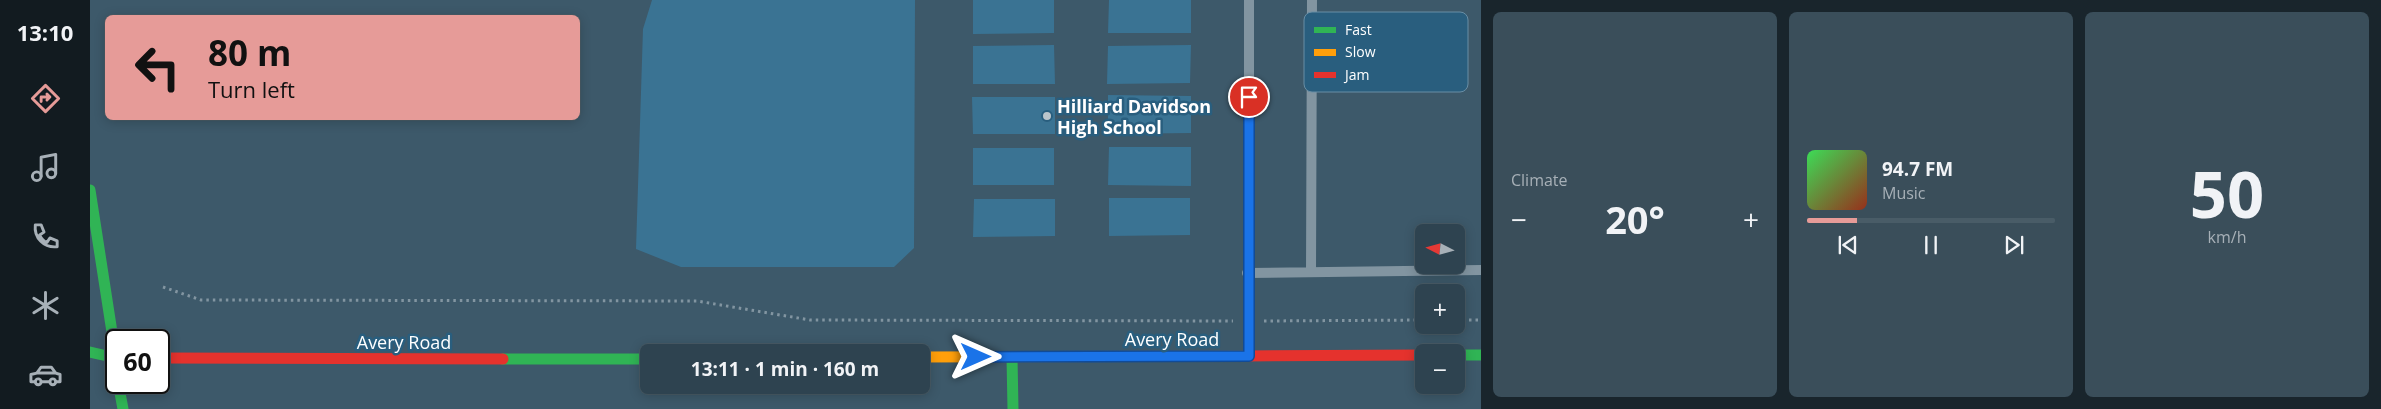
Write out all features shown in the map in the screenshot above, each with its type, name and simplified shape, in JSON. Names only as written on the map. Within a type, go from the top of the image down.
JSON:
[{"type":"main road","points":[[90,190],[112,329]]},
{"type":"main road","points":[[90,352],[116,358],[90,363]]},
{"type":"main road","name":"Avery Road","points":[[930,358],[1415,355]]},
{"type":"main road","points":[[1465,355],[1481,355]]},
{"type":"main road","points":[[1012,357],[1012,409]]},
{"type":"main road","name":"Avery Road","points":[[170,358],[640,359]]},
{"type":"main road","points":[[120,394],[123,409]]},
{"type":"lane","points":[[1249,0],[1247,273],[1249,356]]},
{"type":"lane","points":[[1311,272],[1312,92]]},
{"type":"lane","points":[[1247,273],[1481,270]]},
{"type":"lane","points":[[1481,355],[1481,368]]},
{"type":"path","points":[[163,287],[201,300],[697,301],[810,320],[1415,320]]},
{"type":"path","points":[[1465,320],[1481,320]]},
{"type":"shaded area","points":[[652,0],[915,0],[914,248],[894,267],[681,267],[636,249],[643,29]]},
{"type":"shaded area","points":[[973,0],[1054,0],[1054,33],[973,34]]},
{"type":"shaded area","points":[[1109,0],[1191,0],[1191,33],[1108,33]]},
{"type":"shaded area","points":[[1054,45],[1055,84],[973,84],[973,46]]},
{"type":"shaded area","points":[[1191,45],[1190,83],[1107,84],[1108,46]]},
{"type":"shaded area","points":[[1108,95],[1191,96],[1191,133],[1108,134]]},
{"type":"shaded area","points":[[972,97],[1055,97],[1055,134],[973,134]]},
{"type":"shaded area","points":[[1109,147],[1191,147],[1191,186],[1108,185]]},
{"type":"shaded area","points":[[973,148],[1054,148],[1054,185],[973,185]]},
{"type":"shaded area","points":[[1109,198],[1190,198],[1190,235],[1109,236]]},
{"type":"shaded area","points":[[974,199],[1055,199],[1055,236],[973,237]]},
{"type":"traffic: fast","points":[[90,190],[112,329]]},
{"type":"traffic: fast","points":[[90,352],[105,355]]},
{"type":"traffic: fast","points":[[1465,355],[1481,355]]},
{"type":"traffic: fast","points":[[1012,357],[1013,409]]},
{"type":"traffic: fast","points":[[503,359],[640,359]]},
{"type":"traffic: fast","points":[[120,394],[123,409]]},
{"type":"traffic: slow","points":[[930,357],[1245,356]]},
{"type":"traffic: jam","points":[[1245,356],[1415,355]]},
{"type":"traffic: jam","points":[[170,358],[503,359]]},
{"type":"place","name":"Hilliard Davidson High School","points":[[1047,116]]},
{"type":"route","points":[[976,357],[1249,356],[1247,308],[1249,97]]}]
